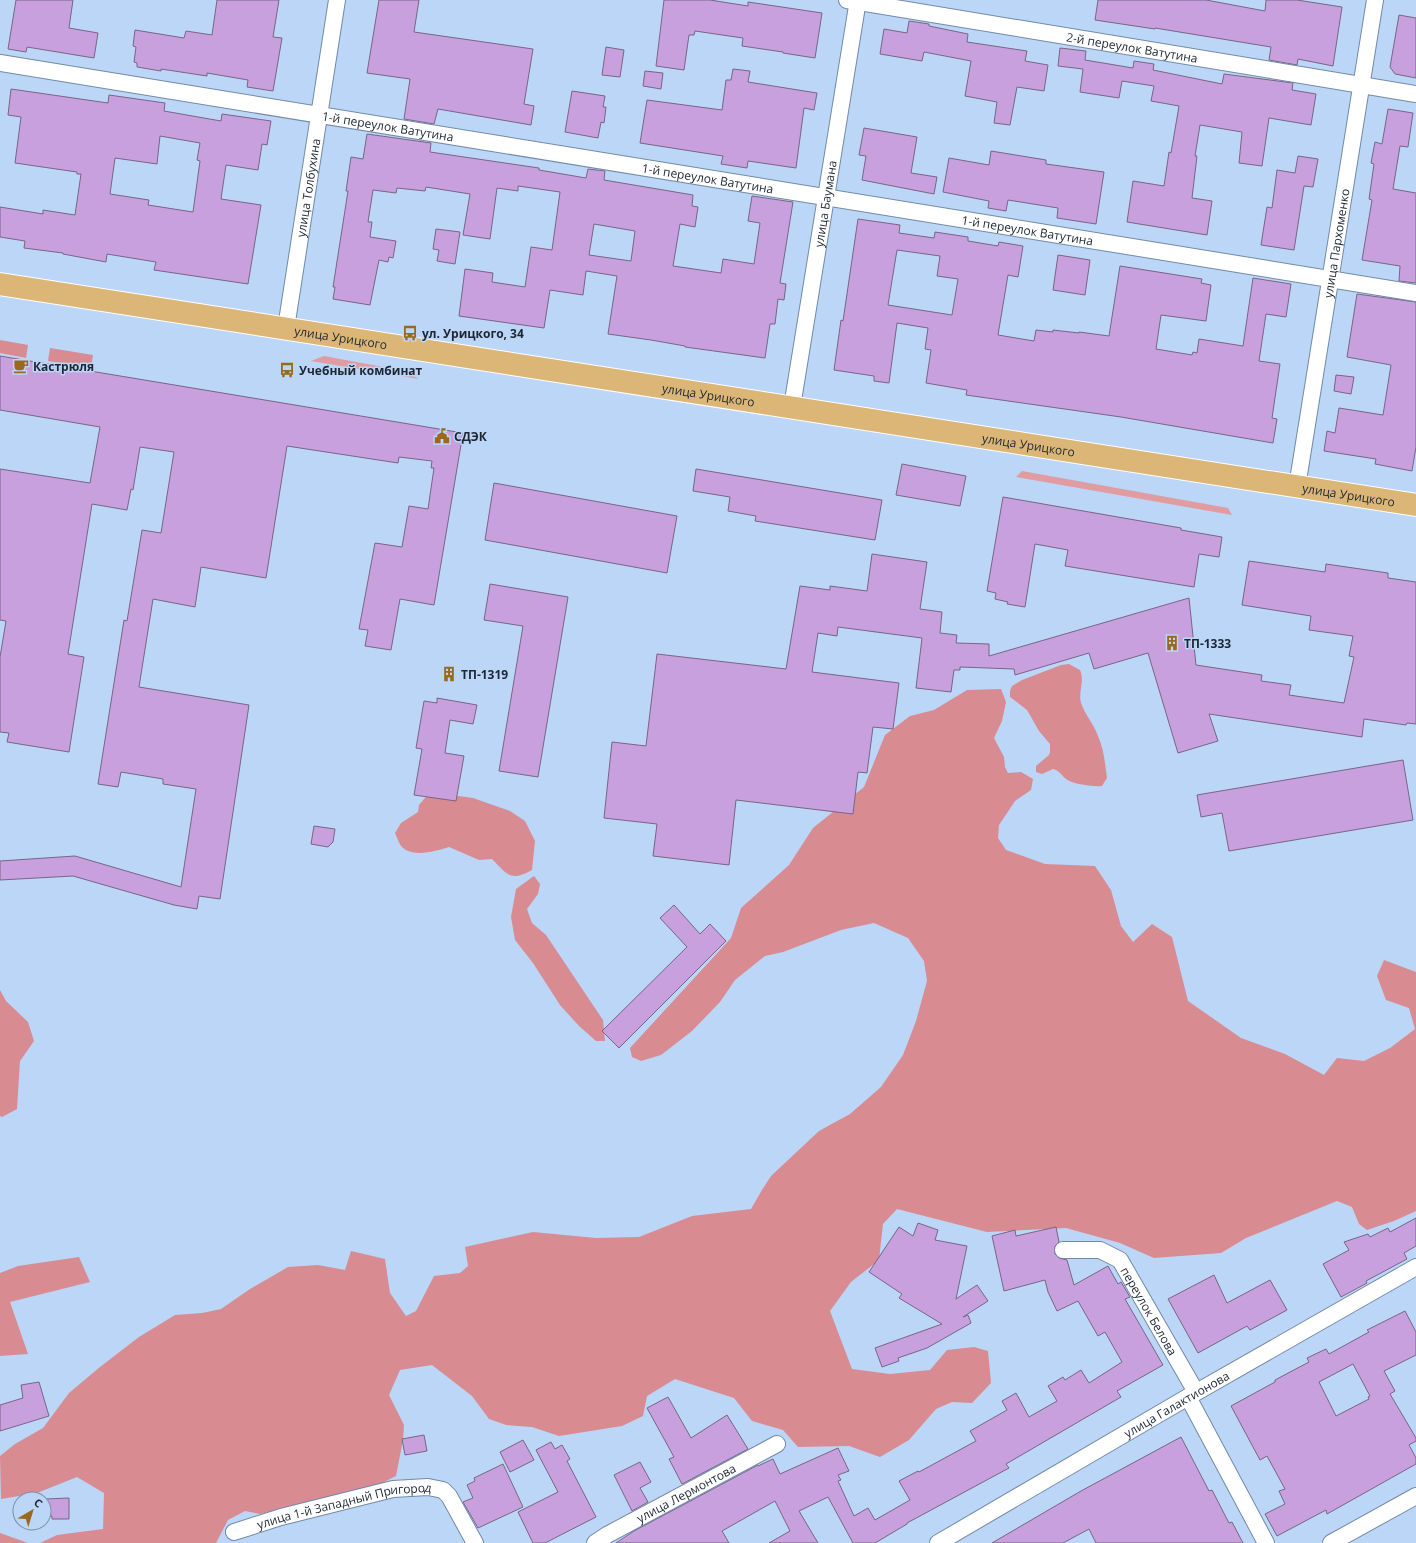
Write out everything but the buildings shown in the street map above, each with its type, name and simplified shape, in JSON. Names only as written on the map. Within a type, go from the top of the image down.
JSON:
[{"type":"main road","name":"улица Урицкого","points":[[0,284],[1416,505]]},
{"type":"street","name":"улица Толбухина","points":[[286,328],[337,0]]},
{"type":"street","name":"улица Пархоменко","points":[[1297,487],[1374,0]]},
{"type":"street","name":"2-й переулок Ватутина","points":[[854,1],[1416,94]]},
{"type":"street","name":"улица Баумана","points":[[792,408],[826,196],[854,1]]},
{"type":"street","name":"1-й переулок Ватутина","points":[[0,63],[826,196],[1416,294]]},
{"type":"street","name":"переулок Белова","points":[[1063,1250],[1100,1250],[1120,1260],[1192,1395],[1266,1543]]},
{"type":"street","name":"улица Галактионова","points":[[938,1543],[1416,1267]]},
{"type":"street","name":"улица Лермонтова","points":[[595,1543],[607,1535],[777,1444]]},
{"type":"street","name":"улица 1-й Западный Пригород","points":[[234,1532],[281,1517],[393,1489],[428,1487],[443,1490],[449,1496],[475,1543]]},
{"type":"street","points":[[1331,1543],[1416,1496]]},
{"type":"shaded area","points":[[0,340],[28,345],[26,358],[0,353]]},
{"type":"shaded area","points":[[50,348],[93,355],[91,368],[48,361]]},
{"type":"shaded area","points":[[324,356],[405,371],[419,379],[311,361]]},
{"type":"shaded area","points":[[1022,471],[1228,508],[1232,515],[1016,477]]},
{"type":"shaded area","points":[[1069,664],[1080,670],[1082,678],[1080,695],[1081,703],[1102,746],[1107,778],[1102,786],[1089,786],[1069,781],[1053,769],[1042,774],[1036,772],[1036,766],[1049,755],[1050,744],[1039,731],[1027,710],[1010,697],[1012,686],[1022,680],[1061,665]]},
{"type":"shaded area","points":[[1001,689],[1006,702],[1002,721],[994,738],[1004,757],[1005,767],[1008,773],[1021,772],[1033,779],[1031,790],[1015,801],[999,825],[998,838],[1006,850],[1045,864],[1095,866],[1111,890],[1121,926],[1133,942],[1152,924],[1172,937],[1188,1001],[1241,1038],[1285,1054],[1324,1075],[1337,1058],[1364,1061],[1390,1048],[1415,1029],[1409,1008],[1386,1000],[1377,976],[1384,960],[1416,972],[1416,1211],[1394,1221],[1367,1230],[1359,1224],[1352,1207],[1337,1201],[1246,1238],[1221,1253],[1154,1258],[1120,1243],[1066,1228],[987,1232],[897,1209],[883,1224],[879,1260],[851,1282],[830,1311],[852,1369],[890,1374],[930,1370],[947,1350],[974,1347],[988,1351],[991,1383],[972,1403],[952,1402],[936,1409],[909,1440],[880,1457],[849,1446],[798,1447],[783,1430],[752,1421],[734,1398],[675,1379],[647,1396],[643,1416],[622,1426],[559,1436],[532,1427],[506,1425],[489,1419],[472,1396],[432,1365],[400,1370],[389,1395],[404,1425],[403,1440],[396,1476],[370,1489],[260,1514],[245,1511],[228,1520],[216,1543],[40,1543],[57,1535],[103,1529],[104,1493],[77,1477],[42,1491],[12,1491],[12,1497],[1,1499],[0,1456],[15,1444],[43,1428],[69,1393],[100,1367],[139,1337],[175,1315],[202,1313],[221,1309],[250,1289],[288,1267],[318,1265],[345,1270],[351,1251],[385,1259],[390,1293],[406,1316],[416,1311],[434,1276],[460,1273],[468,1266],[465,1247],[533,1232],[596,1238],[639,1237],[692,1216],[751,1209],[771,1176],[819,1131],[850,1114],[881,1087],[903,1055],[916,1021],[927,981],[924,961],[908,938],[874,923],[841,930],[783,952],[765,956],[735,980],[720,1002],[692,1031],[661,1055],[641,1061],[632,1057],[630,1048],[731,938],[741,908],[789,865],[813,828],[864,787],[885,735],[910,716],[934,710],[967,690]]},
{"type":"shaded area","points":[[430,792],[473,798],[510,811],[525,821],[535,841],[532,870],[519,876],[514,876],[506,873],[492,859],[479,860],[449,847],[431,852],[418,853],[402,847],[395,833],[401,823],[418,812],[419,805]]},
{"type":"shaded area","points":[[534,876],[540,884],[538,894],[527,909],[532,923],[546,935],[603,1020],[605,1041],[596,1041],[579,1026],[560,1005],[533,963],[515,940],[511,917],[516,889]]},
{"type":"shaded area","points":[[0,990],[6,1001],[28,1022],[34,1041],[20,1061],[17,1109],[2,1117],[0,1116]]},
{"type":"shaded area","points":[[79,1257],[90,1282],[10,1302],[28,1354],[0,1356],[0,1273],[18,1266]]},
{"type":"shaded area","points":[[0,1533],[28,1543],[0,1543]]},
{"type":"place","name":"ул. Урицкого, 34","points":[[410,333]]},
{"type":"place","name":"Кастрюля","points":[[21,366]]},
{"type":"place","name":"Учебный комбинат","points":[[287,370]]},
{"type":"place","name":"СДЭК","points":[[442,436]]},
{"type":"place","name":"ТП-1333","points":[[1172,643]]},
{"type":"place","name":"ТП-1319","points":[[449,674]]}]
